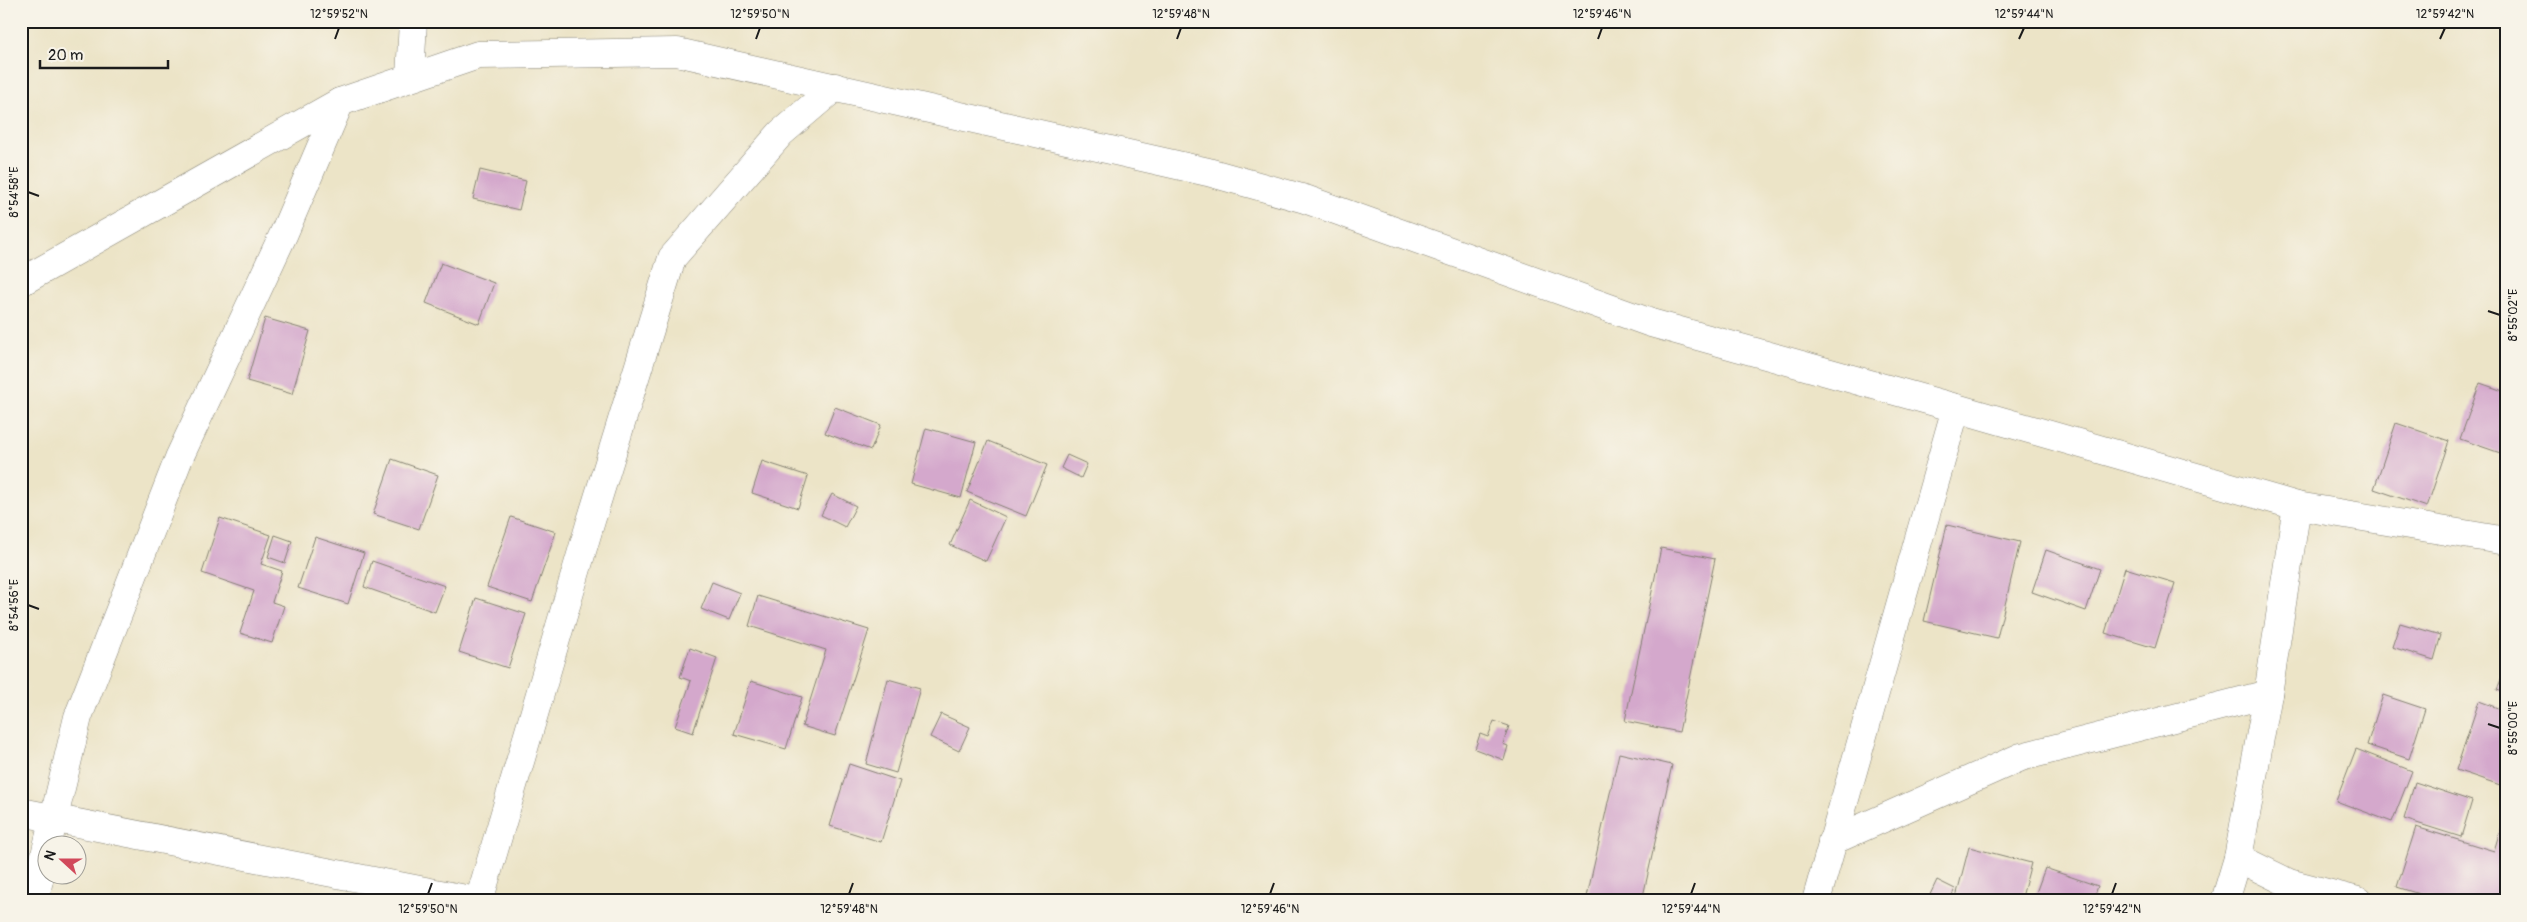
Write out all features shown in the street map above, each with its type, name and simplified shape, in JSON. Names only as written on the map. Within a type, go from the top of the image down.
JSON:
[{"type":"street","points":[[410,77],[413,21]]},
{"type":"street","points":[[21,282],[340,102],[410,77],[478,55],[677,52],[1198,170],[1305,199],[1651,323],[2297,506],[2506,541]]},
{"type":"street","points":[[21,812],[53,820],[478,901],[590,524],[672,258],[782,133],[835,88]]},
{"type":"street","points":[[34,901],[78,717],[179,458],[284,233],[340,102]]},
{"type":"street","points":[[1816,901],[1956,408]]},
{"type":"street","points":[[2225,901],[2238,858],[2268,694],[2297,506]]},
{"type":"street","points":[[1832,841],[2021,757],[2268,694]]},
{"type":"street","points":[[2238,858],[2289,883],[2358,901]]},
{"type":"building","points":[[480,170],[526,181],[519,210],[473,199]]},
{"type":"building","points":[[441,263],[494,283],[479,324],[426,303]]},
{"type":"building","points":[[265,318],[310,331],[292,394],[247,381]]},
{"type":"building","points":[[2480,383],[2506,392],[2506,455],[2460,439]]},
{"type":"building","points":[[835,407],[881,425],[871,450],[825,433]]},
{"type":"building","points":[[2396,423],[2449,441],[2427,507],[2374,489]]},
{"type":"building","points":[[926,428],[976,442],[961,498],[911,484]]},
{"type":"building","points":[[988,441],[1047,465],[1026,516],[967,492]]},
{"type":"building","points":[[1067,455],[1087,464],[1081,478],[1061,468]]},
{"type":"building","points":[[392,459],[438,475],[419,529],[373,514]]},
{"type":"building","points":[[762,461],[808,476],[798,508],[752,493]]},
{"type":"building","points":[[832,494],[856,506],[845,527],[821,515]]},
{"type":"building","points":[[970,500],[1006,517],[986,561],[950,545]]},
{"type":"building","points":[[511,517],[556,532],[532,602],[487,587]]},
{"type":"building","points":[[220,518],[271,535],[261,564],[282,571],[272,602],[284,606],[272,643],[240,633],[254,591],[202,573]]},
{"type":"building","points":[[1947,525],[2020,542],[1997,638],[1924,621]]},
{"type":"building","points":[[275,535],[292,541],[285,563],[268,557]]},
{"type":"building","points":[[315,537],[364,553],[348,604],[298,588]]},
{"type":"building","points":[[1661,548],[1715,559],[1679,732],[1625,721]]},
{"type":"building","points":[[2046,550],[2100,569],[2086,611],[2032,592]]},
{"type":"building","points":[[372,561],[445,586],[435,612],[364,587]]},
{"type":"building","points":[[2125,568],[2175,583],[2155,648],[2105,633]]},
{"type":"building","points":[[712,582],[740,593],[729,620],[701,609]]},
{"type":"building","points":[[758,596],[869,630],[835,736],[802,726],[826,650],[749,626]]},
{"type":"building","points":[[476,598],[526,614],[508,668],[459,652]]},
{"type":"building","points":[[2400,623],[2441,635],[2434,660],[2392,647]]},
{"type":"building","points":[[690,648],[717,658],[693,733],[675,727],[691,681],[680,677]]},
{"type":"building","points":[[2506,666],[2506,693],[2497,690]]},
{"type":"building","points":[[888,679],[920,688],[896,773],[866,764]]},
{"type":"building","points":[[751,681],[802,697],[786,749],[734,734]]},
{"type":"building","points":[[2383,695],[2425,709],[2409,759],[2367,745]]},
{"type":"building","points":[[2479,701],[2506,711],[2506,787],[2456,770]]},
{"type":"building","points":[[941,714],[970,727],[959,751],[930,737]]},
{"type":"building","points":[[1494,721],[1509,726],[1503,744],[1508,746],[1504,760],[1475,749],[1480,734],[1488,737]]},
{"type":"building","points":[[2356,749],[2412,771],[2392,822],[2336,801]]},
{"type":"building","points":[[1619,753],[1672,765],[1642,901],[1586,901]]},
{"type":"building","points":[[849,764],[900,781],[881,842],[830,826]]},
{"type":"building","points":[[2415,782],[2472,801],[2461,837],[2404,819]]},
{"type":"building","points":[[2416,827],[2494,851],[2501,827],[2506,829],[2506,901],[2441,901],[2397,887]]},
{"type":"building","points":[[1969,847],[2031,863],[2021,901],[1955,901]]},
{"type":"building","points":[[2045,868],[2098,886],[2093,901],[2033,901]]},
{"type":"building","points":[[1937,880],[1955,889],[1949,901],[1927,901]]}]
